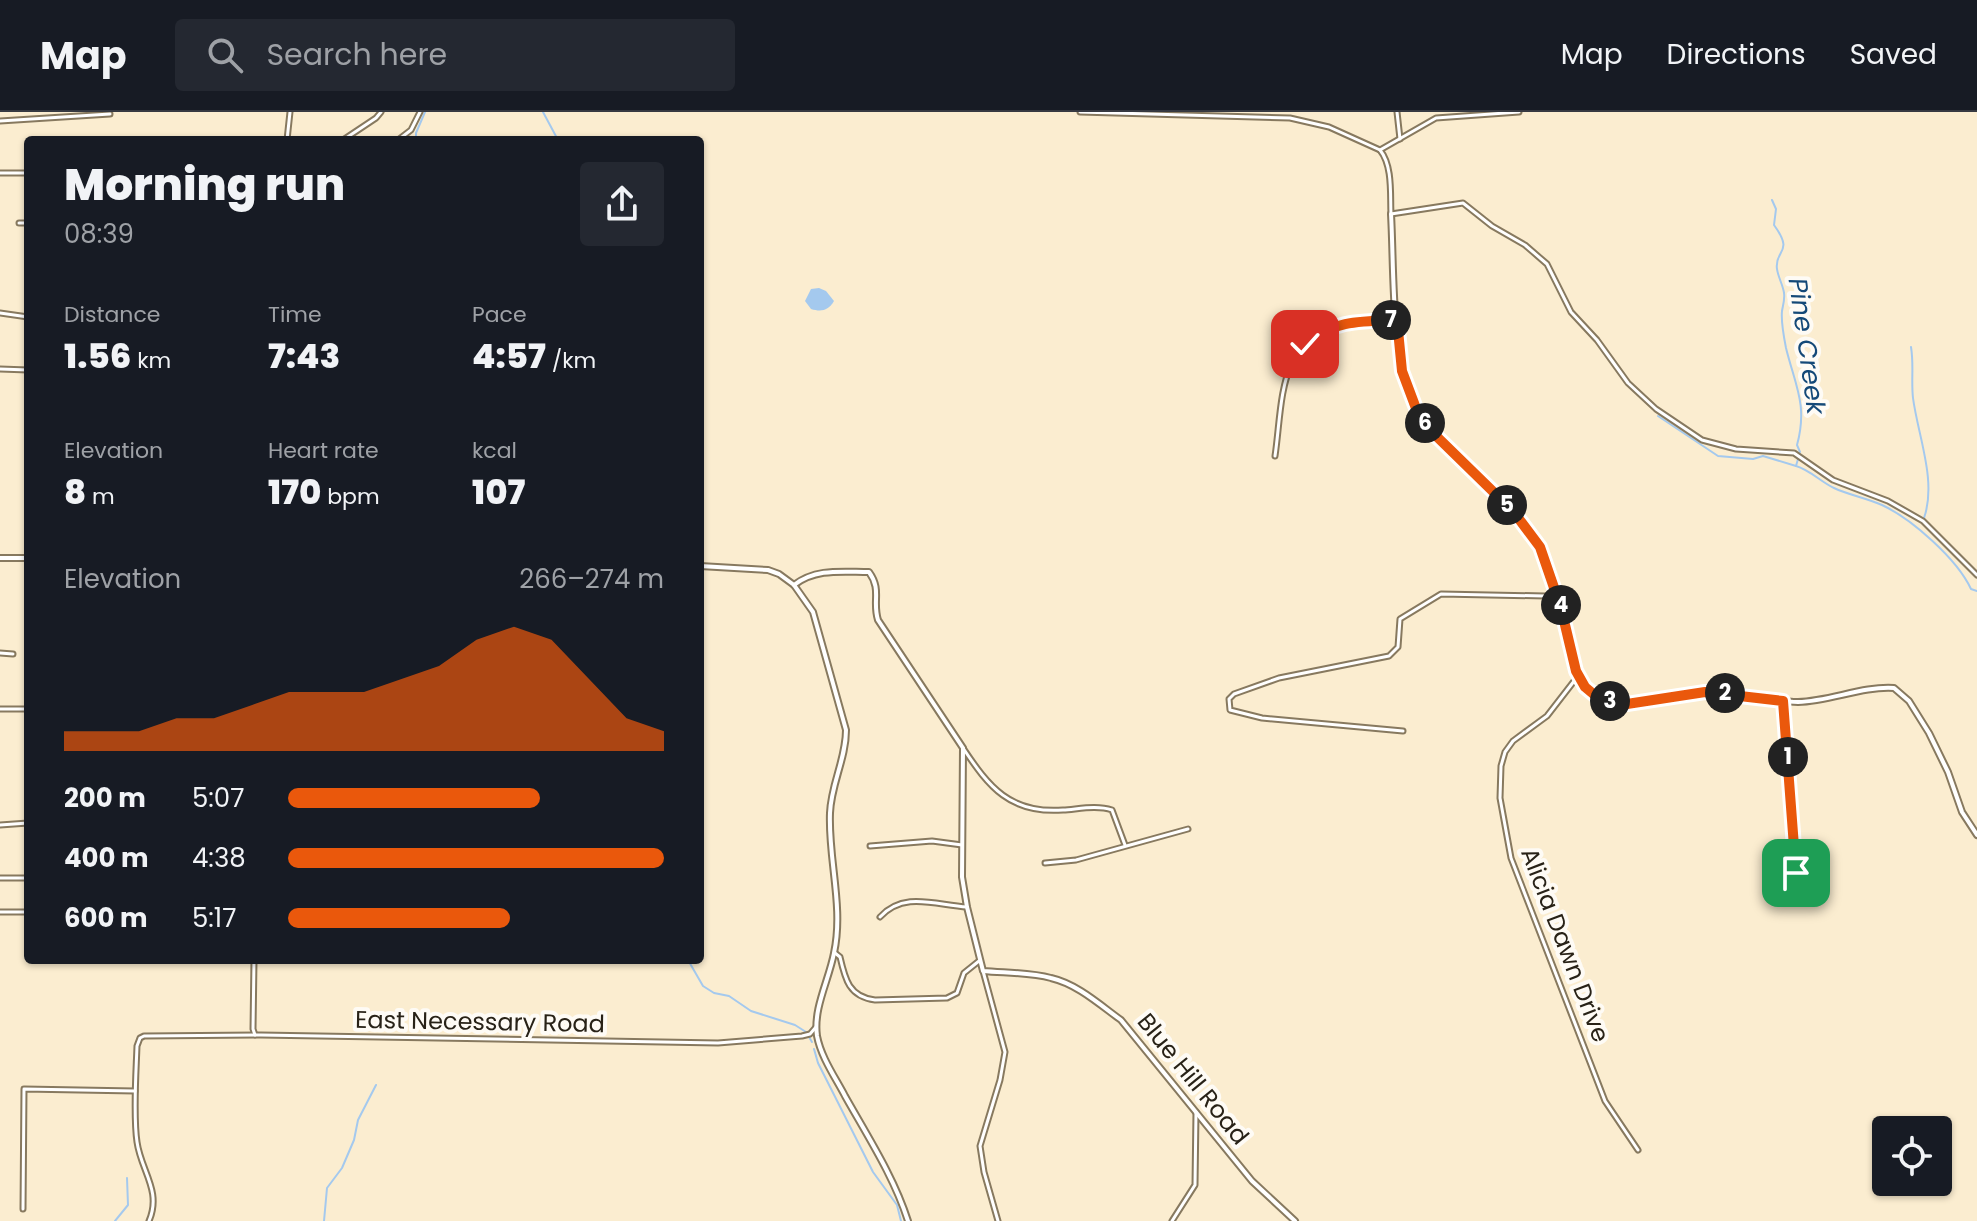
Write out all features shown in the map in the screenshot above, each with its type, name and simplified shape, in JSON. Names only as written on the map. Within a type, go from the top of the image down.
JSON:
[{"type":"street","points":[[287,136],[290,112]]},
{"type":"street","points":[[349,136],[381,112]]},
{"type":"street","points":[[403,136],[411,130],[420,112]]},
{"type":"street","points":[[1080,112],[1290,118],[1329,127],[1380,150],[1387,166],[1402,371],[1417,411],[1429,429],[1497,494],[1540,547],[1557,594],[1578,676],[1597,697],[1614,703],[1639,703],[1705,692],[1783,701],[1817,701],[1883,687],[1894,688],[1929,733],[1948,772],[1962,812],[1977,835]]},
{"type":"street","points":[[1397,112],[1400,139]]},
{"type":"street","points":[[1380,150],[1442,116],[1519,112]]},
{"type":"street","points":[[0,121],[110,114]]},
{"type":"street","points":[[0,173],[24,173]]},
{"type":"street","points":[[1391,214],[1463,203],[1492,226],[1525,245],[1547,264],[1565,305],[1597,340],[1628,383],[1656,409],[1702,440],[1736,449],[1794,453],[1833,480],[1888,501],[1923,521],[1977,575]]},
{"type":"street","points":[[19,223],[24,223]]},
{"type":"street","points":[[0,313],[24,316]]},
{"type":"street","points":[[1275,456],[1283,384],[1290,363],[1299,350],[1316,335],[1335,326],[1351,322],[1397,320]]},
{"type":"street","points":[[0,369],[24,370]]},
{"type":"street","points":[[0,558],[24,558]]},
{"type":"street","points":[[704,566],[768,570],[779,574],[794,585],[813,612],[846,730],[846,745],[833,787],[830,817],[837,916],[835,953],[817,1026],[823,1053],[889,1176],[908,1221]]},
{"type":"street","points":[[794,585],[807,575],[869,572],[877,582],[878,620],[982,776],[1010,801],[1049,811],[1092,807],[1112,810],[1125,845]]},
{"type":"street","points":[[1403,731],[1262,718],[1230,710],[1229,699],[1234,694],[1279,678],[1389,656],[1398,647],[1400,619],[1441,594],[1557,594]]},
{"type":"street","points":[[0,653],[13,654]]},
{"type":"street","name":"Alicia Dawn Drive","points":[[1578,676],[1547,716],[1513,741],[1505,752],[1501,766],[1500,798],[1511,858],[1605,1101],[1638,1150]]},
{"type":"street","points":[[1783,701],[1796,856],[1793,886]]},
{"type":"street","points":[[0,709],[24,709]]},
{"type":"street","points":[[963,748],[962,877],[979,961],[1005,1052],[980,1146],[998,1221]]},
{"type":"street","points":[[0,825],[24,823]]},
{"type":"street","points":[[1045,863],[1076,860],[1188,829]]},
{"type":"street","points":[[870,846],[932,841],[962,845]]},
{"type":"street","points":[[0,878],[24,878]]},
{"type":"street","points":[[880,917],[897,903],[909,900],[967,907]]},
{"type":"street","points":[[0,912],[24,912]]},
{"type":"street","points":[[835,953],[840,957],[852,991],[865,999],[875,1000],[947,998],[957,993],[964,973],[979,961]]},
{"type":"street","points":[[254,964],[255,1035]]},
{"type":"street","name":"Blue Hill Road","points":[[983,971],[1050,977],[1093,999],[1132,1031],[1260,1190],[1295,1221]]},
{"type":"street","name":"East Necessary Road","points":[[137,1091],[137,1046],[140,1038],[150,1035],[718,1043],[802,1036],[810,1034],[817,1026]]},
{"type":"street","points":[[23,1209],[24,1089],[137,1091],[137,1142],[154,1192],[154,1210],[149,1221]]},
{"type":"street","points":[[1172,1221],[1195,1185],[1196,1111]]},
{"type":"water","points":[[819,288],[834,301],[827,309],[811,309],[805,301],[811,289]]},
{"type":"waterway","points":[[416,136],[425,112]]},
{"type":"waterway","points":[[543,112],[556,136]]},
{"type":"waterway","name":"Pine Creek","points":[[1772,200],[1776,209],[1774,225],[1783,241],[1777,269],[1784,295],[1784,339],[1801,406],[1797,445],[1800,452]]},
{"type":"waterway","points":[[1911,347],[1913,398],[1928,474],[1924,518]]},
{"type":"waterway","points":[[1658,416],[1718,456],[1753,459],[1763,456],[1796,466]]},
{"type":"waterway","name":"Pine Creek","points":[[1798,459],[1796,466],[1829,485],[1882,505],[1907,520],[1945,553],[1971,589],[1977,591]]},
{"type":"waterway","points":[[690,964],[703,986],[714,993],[729,996],[751,1011],[795,1025],[806,1032]]},
{"type":"waterway","points":[[809,1037],[812,1042]]},
{"type":"waterway","points":[[814,1049],[818,1063],[873,1172],[897,1205],[901,1221]]},
{"type":"waterway","points":[[324,1221],[327,1188],[342,1168],[354,1140],[358,1120],[376,1085]]},
{"type":"waterway","points":[[115,1221],[128,1205],[127,1178]]},
{"type":"route","points":[[1305,344],[1323,331],[1344,323],[1397,320],[1402,371],[1417,411],[1429,429],[1513,511],[1540,547],[1561,608],[1578,677],[1597,697],[1627,704],[1705,692],[1783,701],[1796,873]]}]
